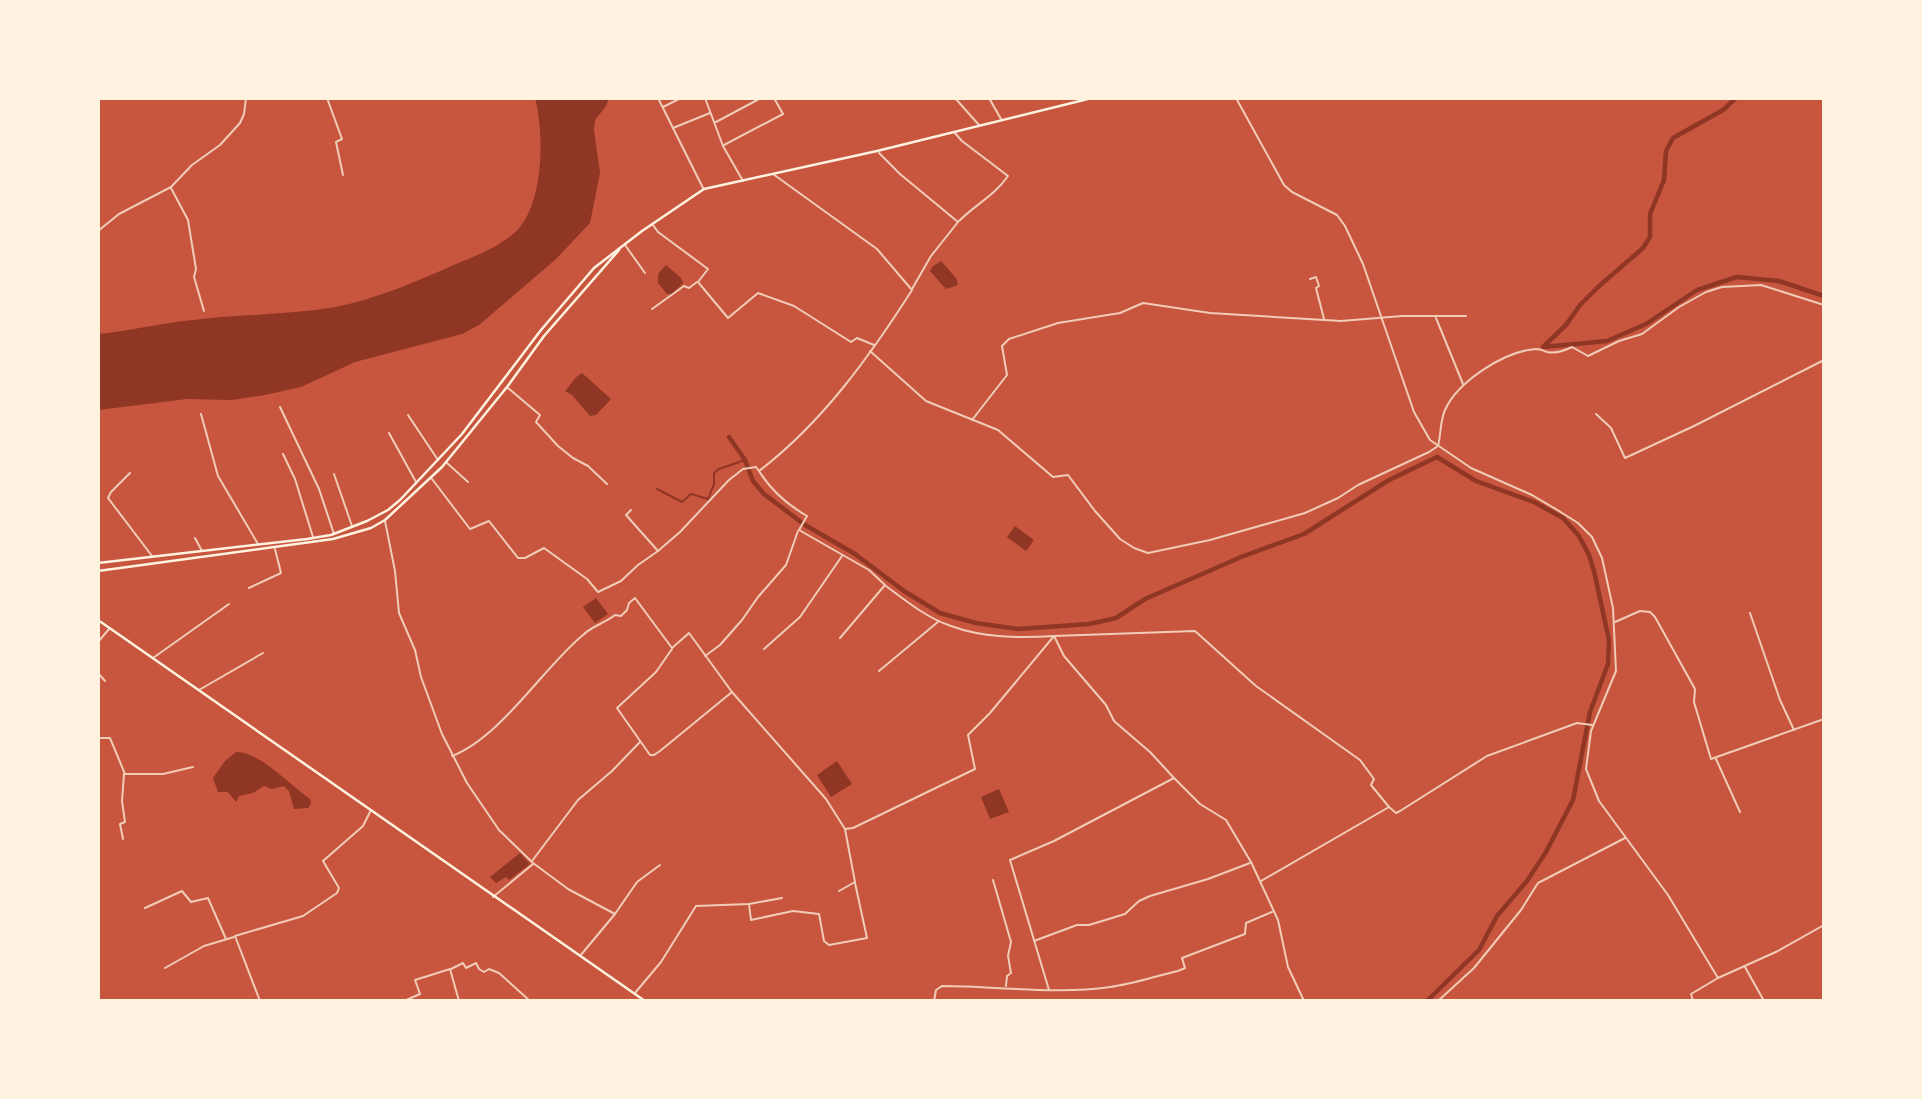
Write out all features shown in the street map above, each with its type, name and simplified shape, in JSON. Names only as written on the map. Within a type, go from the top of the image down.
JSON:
[{"type":"main road","points":[[98,563],[314,538],[334,534],[388,510],[438,461],[478,415],[541,330],[594,268],[704,189],[877,151],[1092,98]]},
{"type":"main road","points":[[98,571],[333,539],[370,528],[385,520],[446,462],[507,387],[544,336],[625,244]]},
{"type":"main road","points":[[122,561],[123,568]]},
{"type":"main road","points":[[98,620],[645,1001]]},
{"type":"street","points":[[98,231],[119,214],[171,187],[192,165],[212,152],[227,138],[244,114],[246,98]]},
{"type":"street","points":[[327,98],[342,139],[335,142],[343,175]]},
{"type":"street","points":[[658,98],[704,189]]},
{"type":"street","points":[[662,107],[681,98]]},
{"type":"street","points":[[705,98],[723,146],[743,182]]},
{"type":"street","points":[[715,123],[761,98]]},
{"type":"street","points":[[723,146],[783,114],[774,98]]},
{"type":"street","points":[[955,98],[980,126]]},
{"type":"street","points":[[989,98],[1001,120]]},
{"type":"street","points":[[1236,98],[1284,186],[1337,215],[1345,226],[1363,264],[1414,412],[1430,440],[1471,468],[1532,495],[1578,523],[1592,537],[1602,558],[1615,622],[1616,671],[1587,745],[1586,769],[1599,801],[1668,895],[1718,978]]},
{"type":"street","points":[[673,128],[711,112]]},
{"type":"street","points":[[759,471],[802,433],[840,391],[875,345],[931,256],[958,222],[972,208],[997,191],[1008,176],[954,132]]},
{"type":"street","points":[[877,151],[958,222]]},
{"type":"street","points":[[772,174],[877,248],[912,290]]},
{"type":"street","points":[[171,187],[188,220],[194,277],[204,311]]},
{"type":"street","points":[[652,224],[708,269],[698,282],[689,288],[684,286],[652,309]]},
{"type":"street","points":[[625,244],[645,273]]},
{"type":"street","points":[[1310,279],[1315,277],[1319,286],[1315,288],[1324,320]]},
{"type":"street","points":[[698,282],[728,318],[758,293],[794,306],[851,342],[857,338],[875,345]]},
{"type":"street","points":[[1438,446],[1443,412],[1463,386],[1491,364],[1536,349],[1550,353],[1572,347],[1588,356],[1619,341],[1642,334],[1679,307],[1706,292],[1722,287],[1761,285],[1824,305]]},
{"type":"street","points":[[972,420],[1007,375],[1002,346],[1009,339],[1058,323],[1121,313],[1143,303],[1210,313],[1341,321],[1402,316],[1466,316]]},
{"type":"street","points":[[1435,317],[1463,386]]},
{"type":"street","points":[[870,351],[926,401],[998,430],[1053,478],[1068,475],[1120,539],[1133,548],[1148,553],[1210,540],[1305,513],[1438,446]]},
{"type":"street","points":[[1596,414],[1611,428],[1625,458],[1824,360]]},
{"type":"street","points":[[507,387],[540,415],[536,422],[558,446],[588,466],[607,484]]},
{"type":"street","points":[[280,407],[320,489],[334,534]]},
{"type":"street","points":[[201,414],[218,476],[259,545]]},
{"type":"street","points":[[408,415],[438,461]]},
{"type":"street","points":[[389,433],[416,483]]},
{"type":"street","points":[[283,454],[295,479],[314,538]]},
{"type":"street","points":[[446,462],[468,482]]},
{"type":"street","points":[[431,478],[470,529],[489,521],[517,558],[525,558],[544,548],[587,579],[598,592],[621,581],[658,551],[680,532],[729,480],[743,469],[755,467],[769,485],[807,517],[786,565],[720,645],[705,656]]},
{"type":"street","points":[[130,473],[108,498],[153,557]]},
{"type":"street","points":[[334,474],[352,527]]},
{"type":"street","points":[[631,510],[626,515],[658,551]]},
{"type":"street","points":[[385,520],[395,570],[399,613],[415,650],[425,690],[452,756],[467,783],[499,830],[533,862],[568,890],[614,915]]},
{"type":"street","points":[[800,529],[869,570],[913,606],[950,626],[1017,638],[1195,631],[1256,686],[1360,760],[1374,779],[1371,785],[1396,813],[1486,756],[1582,723],[1593,726]]},
{"type":"street","points":[[195,538],[203,552]]},
{"type":"street","points":[[249,588],[281,574],[275,548]]},
{"type":"street","points":[[764,649],[800,617],[843,555]]},
{"type":"street","points":[[840,638],[885,585]]},
{"type":"street","points":[[452,756],[470,747],[501,720],[581,636],[615,615],[621,616],[634,598],[672,648]]},
{"type":"street","points":[[153,659],[229,604]]},
{"type":"street","points":[[1615,622],[1640,611],[1650,612],[1655,617],[1692,683],[1696,694],[1694,702],[1711,759],[1824,719]]},
{"type":"street","points":[[1750,613],[1780,700],[1794,730]]},
{"type":"street","points":[[879,671],[940,621]]},
{"type":"street","points":[[98,642],[110,628]]},
{"type":"street","points":[[732,692],[654,755],[650,755],[617,708],[656,672],[672,648],[689,633],[732,692],[826,799],[845,829],[867,938],[829,945],[824,941],[819,914],[793,911],[751,920],[749,904]]},
{"type":"street","points":[[1054,636],[1064,656],[1105,705],[1114,721],[1150,752],[1200,804],[1226,820],[1251,862],[1278,920],[1288,967],[1304,1001]]},
{"type":"street","points":[[845,829],[853,828],[975,769],[968,735],[998,704],[1054,636]]},
{"type":"street","points":[[198,691],[263,653]]},
{"type":"street","points":[[98,673],[105,681]]},
{"type":"street","points":[[98,738],[110,738],[125,774],[122,801],[125,822],[120,824],[123,839]]},
{"type":"street","points":[[493,897],[533,862],[578,800],[612,771],[640,741]]},
{"type":"street","points":[[1716,758],[1740,812]]},
{"type":"street","points":[[125,774],[163,774],[193,766]]},
{"type":"street","points":[[1049,990],[1010,860],[1054,841],[1174,778]]},
{"type":"street","points":[[1260,881],[1389,807]]},
{"type":"street","points":[[165,968],[204,946],[303,916],[337,894],[339,888],[323,863],[324,858],[363,826],[370,812]]},
{"type":"street","points":[[1438,1001],[1474,968],[1521,910],[1538,883],[1626,838]]},
{"type":"street","points":[[1034,941],[1077,925],[1089,925],[1125,915],[1139,901],[1150,896],[1208,879],[1251,862]]},
{"type":"street","points":[[580,956],[637,882],[660,865]]},
{"type":"street","points":[[993,880],[1012,942],[1009,956],[1011,973],[1007,976],[1006,987]]},
{"type":"street","points":[[839,891],[855,882]]},
{"type":"street","points":[[145,908],[182,891],[191,902],[208,898],[226,939]]},
{"type":"street","points":[[635,994],[661,962],[696,906],[749,904],[782,898]]},
{"type":"street","points":[[934,1001],[936,990],[942,986],[1049,990],[1110,987],[1178,971],[1185,968],[1182,958],[1245,933],[1246,923],[1273,911]]},
{"type":"street","points":[[1693,1001],[1691,994],[1718,978],[1778,951],[1824,925]]},
{"type":"street","points":[[235,936],[260,1001]]},
{"type":"street","points":[[404,1001],[420,994],[415,980],[463,963],[466,968],[476,963],[484,972],[489,970],[499,973],[530,1001]]},
{"type":"street","points":[[1745,966],[1764,1001]]},
{"type":"street","points":[[450,969],[459,1001]]},
{"type":"shaded area","points":[[535,98],[609,98],[595,120],[600,173],[590,223],[556,259],[479,325],[462,334],[355,362],[301,387],[232,400],[187,399],[98,410],[98,334],[181,321],[300,312],[351,304],[427,277],[507,239],[528,215],[538,182],[541,146]]},
{"type":"shaded area","points":[[941,261],[956,278],[958,285],[946,289],[930,271]]},
{"type":"shaded area","points":[[666,265],[683,283],[672,294],[667,294],[658,283],[658,274]]},
{"type":"shaded area","points":[[582,373],[611,399],[596,415],[590,416],[572,395],[565,391]]},
{"type":"shaded area","points":[[1015,526],[1034,540],[1026,551],[1007,537]]},
{"type":"shaded area","points":[[596,598],[608,614],[595,623],[583,607]]},
{"type":"shaded area","points":[[236,752],[245,753],[265,763],[310,799],[311,804],[308,808],[294,809],[289,791],[284,786],[272,789],[264,786],[253,793],[239,796],[236,802],[228,792],[218,792],[213,778],[225,761]]},
{"type":"shaded area","points":[[837,761],[852,784],[831,797],[817,775]]},
{"type":"shaded area","points":[[999,789],[1009,812],[990,819],[981,797]]},
{"type":"shaded area","points":[[520,853],[530,864],[509,880],[506,877],[496,883],[490,877]]},
{"type":"waterway","points":[[1736,98],[1723,110],[1673,138],[1666,151],[1664,180],[1650,214],[1650,237],[1643,248],[1580,305],[1566,325],[1543,347],[1607,341],[1646,324],[1697,290],[1737,277],[1779,281],[1824,296]]},
{"type":"waterway","points":[[729,437],[745,460],[753,481],[764,494],[805,525],[855,554],[904,591],[940,613],[976,623],[1018,629],[1089,624],[1116,618],[1145,599],[1241,557],[1304,534],[1389,480],[1437,457],[1476,481],[1534,502],[1563,518],[1579,536],[1589,555],[1609,640],[1608,664],[1590,712],[1573,800],[1546,852],[1527,881],[1497,916],[1479,950],[1427,1001]]},
{"type":"waterway","points":[[657,489],[682,502],[691,494],[708,499],[714,484],[714,473],[745,460]]}]
